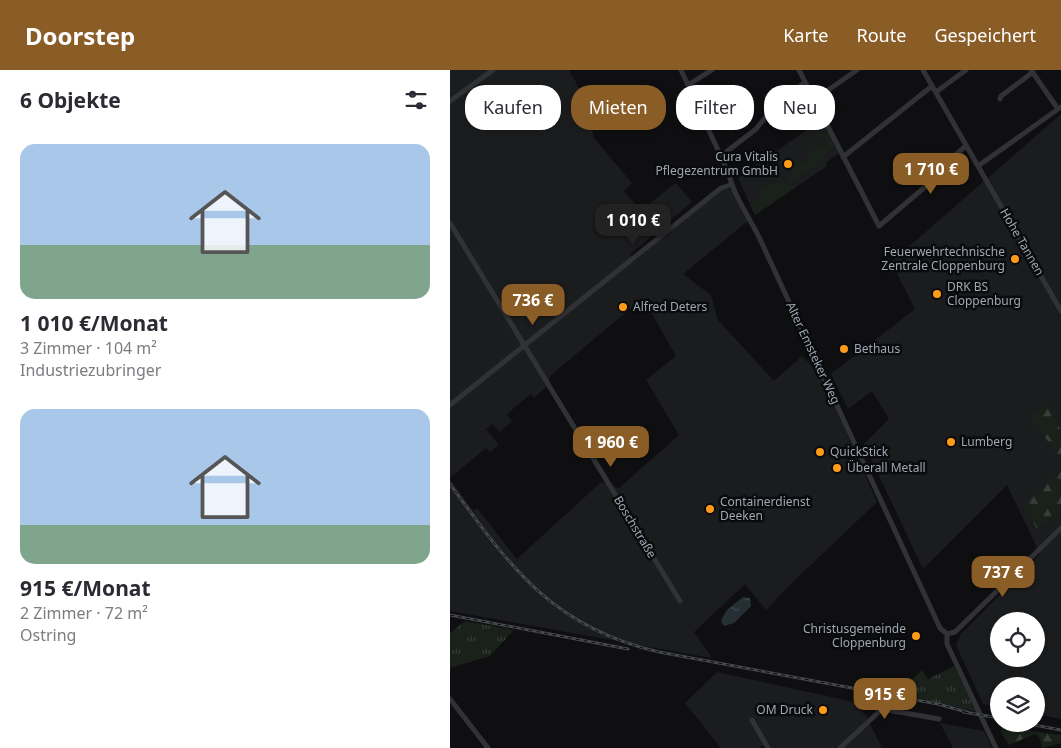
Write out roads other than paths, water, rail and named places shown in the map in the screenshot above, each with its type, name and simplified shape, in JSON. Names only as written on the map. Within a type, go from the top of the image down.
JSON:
[{"type":"street","points":[[450,101],[493,70]]},
{"type":"street","name":"Alter Emsteker Weg","points":[[681,70],[688,85]]},
{"type":"street","points":[[688,85],[712,70]]},
{"type":"street","points":[[799,70],[806,85]]},
{"type":"street","points":[[835,85],[857,70]]},
{"type":"street","name":"Hohe Tannen","points":[[922,70],[1061,311]]},
{"type":"street","points":[[936,92],[966,70]]},
{"type":"street","points":[[978,166],[1060,108],[1032,71],[1001,96],[1000,99]]},
{"type":"street","points":[[721,156],[756,129],[769,113],[805,82]]},
{"type":"street","points":[[843,157],[875,133],[885,121],[932,86]]},
{"type":"street","name":"Alter Emsteker Weg","points":[[709,130],[729,174],[730,185],[738,195],[786,294],[940,628],[947,634],[947,644],[996,748]]},
{"type":"street","points":[[829,130],[879,226],[925,187],[936,171],[966,146]]},
{"type":"street","points":[[450,405],[713,194],[730,185]]},
{"type":"street","name":"Boschstraße","points":[[450,223],[680,601]]},
{"type":"street","points":[[947,634],[955,632],[1061,528]]},
{"type":"street","points":[[450,699],[488,748]]},
{"type":"street","points":[[840,748],[882,709],[939,719]]},
{"type":"street","points":[[752,720],[768,748]]},
{"type":"water","points":[[743,597],[750,598],[751,606],[734,623],[724,626],[721,621],[726,611]]},
{"type":"railway","points":[[450,484],[493,542],[537,590],[562,610],[590,627],[622,641],[659,652],[938,704],[970,713]]},
{"type":"railway","points":[[450,615],[628,649]]},
{"type":"railway","points":[[964,712],[990,716]]},
{"type":"railway","points":[[1045,727],[1061,730]]},
{"type":"place","name":"Cura Vitalis Pflegezentrum GmbH","points":[[788,164]]},
{"type":"place","name":"Feuerwehrtechnische Zentrale Cloppenburg","points":[[1015,259]]},
{"type":"place","name":"DRK BS Cloppenburg","points":[[937,294]]},
{"type":"place","name":"Alfred Deters","points":[[623,307]]},
{"type":"place","name":"Bethaus","points":[[844,349]]},
{"type":"place","name":"Lumberg","points":[[951,442]]},
{"type":"place","name":"QuickStick","points":[[820,452]]},
{"type":"place","name":"Überall Metall","points":[[837,468]]},
{"type":"place","name":"Containerdienst Deeken","points":[[710,509]]},
{"type":"place","name":"Christusgemeinde Cloppenburg","points":[[916,636]]},
{"type":"place","name":"OM Druck","points":[[823,710]]}]
